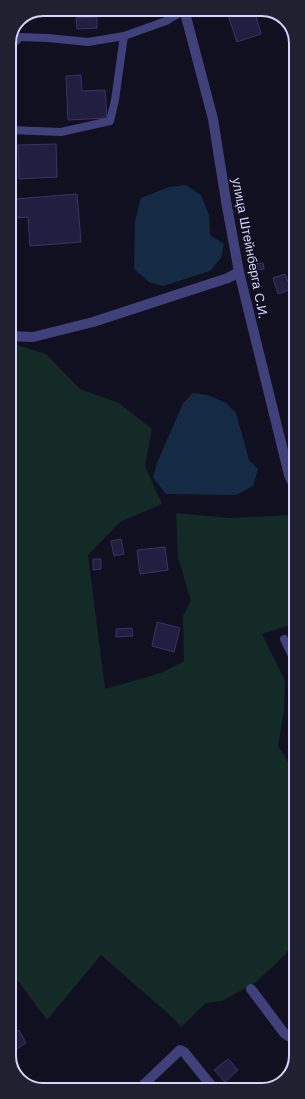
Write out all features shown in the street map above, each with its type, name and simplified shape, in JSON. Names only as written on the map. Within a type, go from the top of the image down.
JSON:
[{"type":"street","name":"улица Штейнберга С.И.","points":[[186,16],[213,119],[239,272],[289,475]]},
{"type":"street","points":[[16,336],[33,337],[93,322],[228,278],[239,272]]},
{"type":"street","points":[[251,989],[284,1033],[289,1036]]},
{"type":"street","points":[[145,1083],[180,1050],[184,1052],[209,1083]]},
{"type":"lane","points":[[16,40],[20,37],[88,42],[124,36],[166,22],[175,16]]},
{"type":"lane","points":[[16,130],[61,132],[110,121],[115,100],[124,36]]},
{"type":"lane","points":[[284,639],[289,649]]},
{"type":"green space","points":[[17,345],[46,354],[80,389],[119,403],[152,429],[145,466],[162,504],[120,522],[88,555],[105,689],[161,673],[184,661],[183,616],[191,601],[178,557],[176,513],[230,518],[289,515],[289,625],[262,634],[285,681],[284,711],[278,746],[289,763],[289,948],[285,955],[255,983],[222,1001],[206,1003],[181,1027],[172,1017],[101,955],[47,1020],[16,978]]},
{"type":"water","points":[[186,185],[201,195],[209,215],[210,235],[224,244],[221,258],[210,271],[163,286],[149,282],[134,269],[135,222],[141,198],[169,187]]},
{"type":"water","points":[[193,393],[208,395],[226,403],[236,413],[249,460],[258,469],[253,486],[236,495],[166,494],[153,478],[157,463],[183,403]]},
{"type":"building","points":[[228,16],[256,16],[261,34],[237,42]]},
{"type":"building","points":[[97,17],[97,28],[77,29],[76,18]]},
{"type":"building","points":[[81,75],[82,91],[105,90],[107,118],[68,120],[66,76]]},
{"type":"building","points":[[56,144],[57,177],[19,179],[18,145]]},
{"type":"building","points":[[77,194],[81,242],[30,246],[28,217],[16,218],[16,199]]},
{"type":"building","points":[[263,263],[264,269],[256,270],[255,264]]},
{"type":"building","points":[[285,274],[289,284],[289,290],[278,294],[273,278]]},
{"type":"building","points":[[121,539],[124,554],[114,556],[111,541]]},
{"type":"building","points":[[165,547],[168,570],[140,574],[137,550]]},
{"type":"building","points":[[93,559],[101,559],[101,569],[93,570]]},
{"type":"building","points":[[157,622],[180,628],[174,652],[152,646]]},
{"type":"building","points":[[132,628],[133,636],[116,637],[116,629]]},
{"type":"building","points":[[19,1030],[26,1043],[16,1049],[16,1032]]},
{"type":"building","points":[[228,1059],[238,1070],[225,1082],[214,1070]]}]
